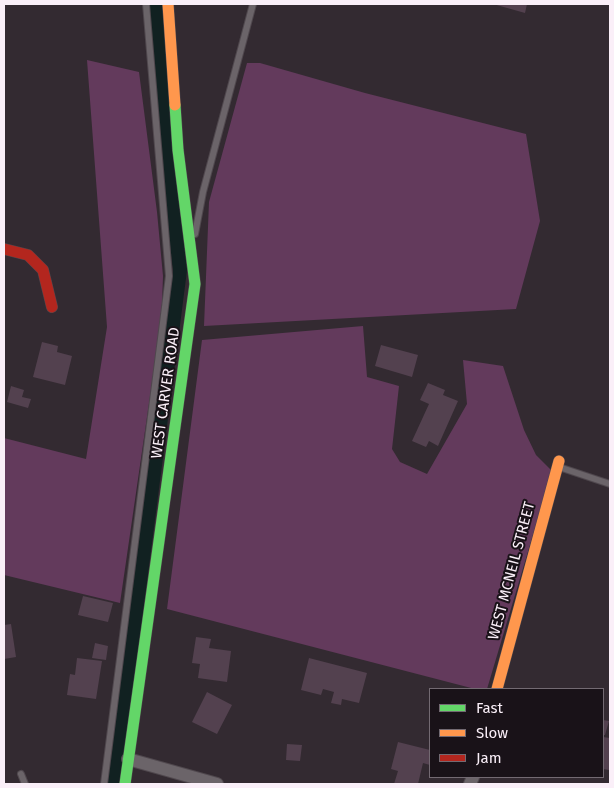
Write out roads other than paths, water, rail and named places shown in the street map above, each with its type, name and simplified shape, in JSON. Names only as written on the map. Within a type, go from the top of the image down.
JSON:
[{"type":"street","name":"WEST CARVER ROAD","points":[[125,784],[190,333],[195,284],[192,248],[178,150],[168,4]]},
{"type":"street","points":[[4,249],[28,255],[43,270],[52,307]]},
{"type":"street","name":"WEST MCNEIL STREET","points":[[497,688],[558,464]]},
{"type":"street","points":[[128,759],[216,784]]},
{"type":"lane","points":[[104,784],[169,276],[146,4]]},
{"type":"lane","points":[[192,248],[203,192],[253,4]]},
{"type":"lane","points":[[558,464],[610,484]]},
{"type":"lane","points":[[21,774],[25,784]]},
{"type":"waterway","points":[[114,784],[180,270],[169,176],[155,4]]}]
